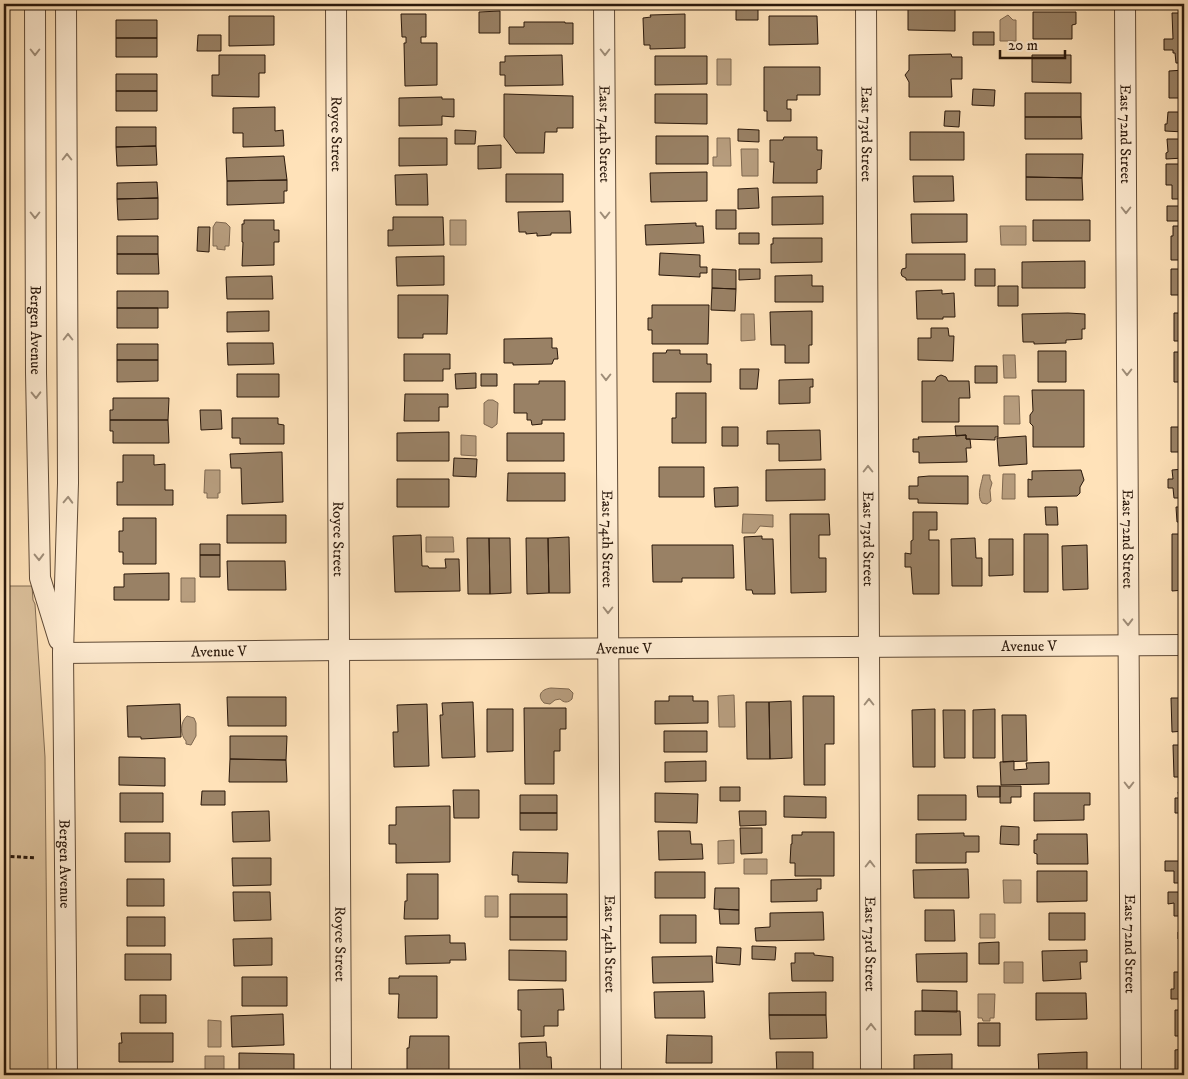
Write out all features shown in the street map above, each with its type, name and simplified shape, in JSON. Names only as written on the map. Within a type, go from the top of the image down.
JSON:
[{"type":"street","name":"Bergen Avenue","points":[[35,4],[36,373],[40,578],[64,653]]},
{"type":"street","name":"Bergen Avenue","points":[[66,4],[68,483],[64,653],[67,1075]]},
{"type":"street","name":"Royce Street","points":[[336,4],[341,1075]]},
{"type":"street","name":"East 74th Street","points":[[604,4],[610,1075]]},
{"type":"street","name":"East 73rd Street","points":[[866,4],[871,1075]]},
{"type":"street","name":"East 72nd Street","points":[[1125,4],[1131,1075]]},
{"type":"street","name":"Avenue V","points":[[64,653],[1184,645]]},
{"type":"path","points":[[4,856],[36,858]]},
{"type":"shaded area","points":[[1008,15],[1013,20],[1016,20],[1016,41],[1000,41],[1000,20]]},
{"type":"shaded area","points":[[717,59],[731,59],[731,85],[717,85]]},
{"type":"shaded area","points":[[717,138],[730,138],[731,166],[713,166],[713,157],[717,157]]},
{"type":"shaded area","points":[[741,149],[758,149],[758,176],[742,176]]},
{"type":"shaded area","points":[[450,220],[466,220],[466,245],[450,245]]},
{"type":"shaded area","points":[[216,222],[226,223],[230,227],[229,246],[225,246],[225,250],[217,249],[217,246],[213,246],[213,227]]},
{"type":"shaded area","points":[[1000,226],[1026,226],[1026,245],[1001,245]]},
{"type":"shaded area","points":[[741,314],[754,314],[755,340],[741,341]]},
{"type":"shaded area","points":[[1003,355],[1015,355],[1016,378],[1004,378]]},
{"type":"shaded area","points":[[1004,396],[1019,396],[1020,424],[1004,424]]},
{"type":"shaded area","points":[[488,400],[498,403],[497,424],[492,428],[484,424],[484,403]]},
{"type":"shaded area","points":[[461,435],[476,436],[476,456],[461,455]]},
{"type":"shaded area","points":[[205,470],[220,470],[220,493],[218,493],[218,498],[207,498],[207,493],[204,493]]},
{"type":"shaded area","points":[[1003,474],[1015,474],[1015,499],[1002,499]]},
{"type":"shaded area","points":[[983,475],[990,475],[992,483],[990,490],[991,501],[987,504],[982,503],[979,496]]},
{"type":"shaded area","points":[[743,514],[773,515],[773,527],[760,526],[755,533],[742,533]]},
{"type":"shaded area","points":[[426,537],[453,537],[454,552],[426,552]]},
{"type":"shaded area","points":[[181,578],[195,578],[195,602],[181,602]]},
{"type":"shaded area","points":[[4,586],[32,586],[35,604],[45,757],[48,1075],[4,1075]]},
{"type":"shaded area","points":[[551,688],[569,689],[573,693],[572,699],[568,702],[560,699],[550,704],[544,703],[540,695],[545,690]]},
{"type":"shaded area","points":[[734,695],[735,727],[719,727],[718,696]]},
{"type":"shaded area","points":[[187,716],[194,718],[196,723],[196,736],[191,745],[186,744],[182,732],[182,725]]},
{"type":"shaded area","points":[[734,840],[734,863],[718,864],[718,841]]},
{"type":"shaded area","points":[[744,859],[767,859],[767,874],[744,874]]},
{"type":"shaded area","points":[[1003,880],[1021,880],[1021,903],[1004,903]]},
{"type":"shaded area","points":[[485,896],[498,896],[498,917],[485,917]]},
{"type":"shaded area","points":[[980,914],[995,914],[995,938],[980,938]]},
{"type":"shaded area","points":[[1004,962],[1023,962],[1023,983],[1004,983]]},
{"type":"shaded area","points":[[978,994],[995,994],[994,1018],[990,1018],[990,1021],[983,1021],[982,1018],[978,1018]]},
{"type":"shaded area","points":[[208,1020],[221,1021],[221,1047],[208,1047]]},
{"type":"shaded area","points":[[205,1056],[224,1056],[224,1075],[205,1075]]},
{"type":"building","points":[[229,4],[282,4],[229,6]]},
{"type":"building","points":[[692,4],[713,4],[713,7],[692,7]]},
{"type":"building","points":[[908,8],[955,8],[955,31],[908,30]]},
{"type":"building","points":[[736,9],[758,9],[758,20],[736,20]]},
{"type":"building","points":[[500,11],[500,33],[479,33],[479,12]]},
{"type":"building","points":[[1033,12],[1076,12],[1076,24],[1072,25],[1072,39],[1033,39]]},
{"type":"building","points":[[1172,13],[1184,13],[1184,63],[1176,63],[1173,50],[1164,50],[1164,39],[1173,39]]},
{"type":"building","points":[[401,14],[426,14],[426,37],[421,37],[421,43],[437,43],[437,85],[405,86],[404,43],[406,43],[406,37],[402,37]]},
{"type":"building","points":[[685,14],[685,48],[650,49],[650,45],[644,45],[643,18],[651,17],[650,15]]},
{"type":"building","points":[[229,16],[274,16],[274,45],[229,46]]},
{"type":"building","points":[[769,16],[817,16],[818,44],[769,45]]},
{"type":"building","points":[[116,20],[157,20],[157,38],[116,38]]},
{"type":"building","points":[[524,22],[573,23],[573,44],[509,44],[509,27],[524,27]]},
{"type":"building","points":[[973,32],[994,32],[994,45],[973,45]]},
{"type":"building","points":[[198,35],[221,35],[221,51],[197,51]]},
{"type":"building","points":[[116,38],[157,38],[157,57],[116,57]]},
{"type":"building","points":[[951,54],[952,57],[962,57],[962,79],[951,79],[952,97],[909,97],[909,82],[905,75],[909,70],[909,55]]},
{"type":"building","points":[[219,55],[265,55],[265,73],[259,73],[259,97],[212,96],[212,75],[219,75]]},
{"type":"building","points":[[562,55],[563,85],[505,86],[505,75],[500,75],[500,62],[505,62],[505,56]]},
{"type":"building","points":[[1032,55],[1071,55],[1071,83],[1032,82]]},
{"type":"building","points":[[655,56],[707,56],[707,84],[655,85]]},
{"type":"building","points":[[764,67],[820,67],[820,95],[797,95],[797,100],[787,100],[787,109],[791,109],[791,121],[767,121],[767,111],[764,111]]},
{"type":"building","points":[[1184,70],[1184,98],[1169,98],[1169,71]]},
{"type":"building","points":[[116,74],[157,74],[157,91],[116,91]]},
{"type":"building","points":[[973,89],[995,90],[994,106],[972,105]]},
{"type":"building","points":[[116,91],[157,91],[157,111],[116,111]]},
{"type":"building","points":[[1025,93],[1081,93],[1081,117],[1025,117]]},
{"type":"building","points":[[504,94],[573,96],[573,128],[557,128],[557,132],[545,132],[544,153],[516,153],[504,137]]},
{"type":"building","points":[[655,94],[707,94],[707,124],[655,123]]},
{"type":"building","points":[[442,97],[442,99],[454,99],[454,117],[442,116],[442,125],[399,126],[399,98]]},
{"type":"building","points":[[275,107],[275,131],[283,130],[284,146],[243,147],[243,133],[233,133],[233,108]]},
{"type":"building","points":[[945,111],[960,111],[959,127],[944,126]]},
{"type":"building","points":[[1168,112],[1184,112],[1184,132],[1165,131]]},
{"type":"building","points":[[1025,117],[1081,117],[1082,139],[1025,139]]},
{"type":"building","points":[[116,127],[156,127],[156,146],[116,147]]},
{"type":"building","points":[[738,129],[759,130],[759,142],[738,141]]},
{"type":"building","points":[[455,130],[476,131],[475,144],[455,144]]},
{"type":"building","points":[[910,132],[964,132],[964,160],[910,160]]},
{"type":"building","points":[[656,136],[708,136],[708,164],[656,164]]},
{"type":"building","points":[[784,137],[817,137],[817,150],[822,150],[821,169],[817,170],[817,183],[773,183],[774,162],[770,162],[770,140],[783,140]]},
{"type":"building","points":[[399,138],[447,138],[447,165],[399,166]]},
{"type":"building","points":[[1167,139],[1184,139],[1184,158],[1166,159],[1166,153],[1168,152]]},
{"type":"building","points":[[501,145],[501,168],[478,169],[478,146]]},
{"type":"building","points":[[156,146],[157,165],[117,166],[116,147]]},
{"type":"building","points":[[1026,154],[1083,154],[1082,178],[1026,177]]},
{"type":"building","points":[[284,156],[287,180],[227,181],[226,158]]},
{"type":"building","points":[[1166,164],[1184,164],[1184,199],[1172,199],[1172,185],[1166,185]]},
{"type":"building","points":[[707,172],[707,201],[651,202],[650,173]]},
{"type":"building","points":[[427,174],[428,205],[396,205],[395,175]]},
{"type":"building","points":[[506,174],[563,174],[563,202],[506,202]]},
{"type":"building","points":[[913,176],[953,176],[954,201],[914,202]]},
{"type":"building","points":[[1026,177],[1082,178],[1083,200],[1026,200]]},
{"type":"building","points":[[287,180],[287,191],[284,191],[284,203],[227,205],[227,181]]},
{"type":"building","points":[[157,182],[158,198],[117,199],[117,183]]},
{"type":"building","points":[[758,188],[759,208],[738,209],[738,189]]},
{"type":"building","points":[[823,196],[823,224],[772,225],[772,197]]},
{"type":"building","points":[[158,198],[158,219],[118,220],[117,199]]},
{"type":"building","points":[[1167,206],[1184,206],[1184,221],[1167,221]]},
{"type":"building","points":[[716,210],[736,210],[736,229],[716,229]]},
{"type":"building","points":[[570,211],[571,233],[551,233],[551,235],[537,236],[537,233],[526,234],[526,232],[519,232],[518,212]]},
{"type":"building","points":[[911,214],[967,214],[967,242],[912,243]]},
{"type":"building","points":[[393,217],[443,217],[444,245],[388,246],[388,230],[393,230]]},
{"type":"building","points":[[244,220],[274,220],[274,230],[279,230],[279,242],[274,242],[274,265],[242,266],[242,224],[244,224]]},
{"type":"building","points":[[1033,220],[1090,220],[1090,241],[1033,241]]},
{"type":"building","points":[[696,223],[696,226],[703,226],[704,243],[646,245],[645,225]]},
{"type":"building","points":[[1173,226],[1184,226],[1184,260],[1171,260]]},
{"type":"building","points":[[198,227],[210,227],[209,252],[197,251]]},
{"type":"building","points":[[739,233],[759,233],[759,244],[739,244]]},
{"type":"building","points":[[117,236],[158,236],[158,254],[117,254]]},
{"type":"building","points":[[773,238],[822,238],[822,262],[771,263],[771,244],[773,244]]},
{"type":"building","points":[[660,253],[700,255],[700,267],[707,267],[707,273],[700,273],[700,277],[659,275]]},
{"type":"building","points":[[117,254],[158,254],[159,274],[117,274]]},
{"type":"building","points":[[906,254],[965,254],[965,280],[906,280],[901,273],[902,269],[906,268]]},
{"type":"building","points":[[444,256],[444,285],[397,286],[396,257]]},
{"type":"building","points":[[1085,261],[1085,288],[1022,288],[1022,262]]},
{"type":"building","points":[[712,269],[736,270],[736,289],[712,288]]},
{"type":"building","points":[[739,269],[760,269],[760,279],[739,280]]},
{"type":"building","points":[[975,269],[995,269],[995,286],[975,286]]},
{"type":"building","points":[[1171,269],[1184,269],[1184,295],[1171,295]]},
{"type":"building","points":[[812,275],[812,286],[823,286],[823,302],[775,302],[775,276]]},
{"type":"building","points":[[272,276],[273,299],[227,299],[226,277]]},
{"type":"building","points":[[998,286],[1018,286],[1018,306],[998,306]]},
{"type":"building","points":[[712,288],[736,289],[735,311],[711,310]]},
{"type":"building","points":[[942,290],[942,294],[954,293],[955,317],[917,319],[916,291]]},
{"type":"building","points":[[117,291],[168,291],[168,308],[117,308]]},
{"type":"building","points":[[398,295],[448,295],[447,334],[423,334],[423,338],[398,338]]},
{"type":"building","points":[[652,305],[709,305],[708,344],[652,344],[652,330],[648,330],[648,318],[652,318]]},
{"type":"building","points":[[117,308],[158,308],[158,328],[117,328]]},
{"type":"building","points":[[269,311],[269,331],[227,332],[227,312]]},
{"type":"building","points":[[812,311],[812,345],[809,345],[809,363],[785,363],[785,345],[771,345],[770,312]]},
{"type":"building","points":[[1174,313],[1184,313],[1184,341],[1174,341]]},
{"type":"building","points":[[1022,314],[1085,314],[1085,329],[1082,329],[1082,339],[1066,340],[1066,343],[1034,344],[1034,342],[1023,342]]},
{"type":"building","points":[[931,328],[948,328],[949,336],[954,336],[953,361],[918,360],[918,338],[931,338]]},
{"type":"building","points":[[552,338],[552,348],[557,348],[558,359],[554,359],[552,364],[513,365],[513,363],[504,363],[504,339]]},
{"type":"building","points":[[227,343],[273,343],[274,364],[228,365]]},
{"type":"building","points":[[117,344],[158,344],[158,360],[117,360]]},
{"type":"building","points":[[667,350],[680,350],[680,354],[707,354],[707,364],[711,364],[711,382],[653,382],[653,353],[666,353]]},
{"type":"building","points":[[1038,351],[1066,351],[1066,382],[1038,382]]},
{"type":"building","points":[[1174,352],[1184,352],[1184,382],[1174,382]]},
{"type":"building","points":[[404,354],[450,354],[450,369],[443,369],[443,381],[404,381]]},
{"type":"building","points":[[117,360],[158,360],[158,381],[117,382]]},
{"type":"building","points":[[975,366],[997,366],[997,383],[975,383]]},
{"type":"building","points":[[740,369],[759,369],[757,389],[740,389]]},
{"type":"building","points":[[476,373],[476,388],[456,389],[455,374]]},
{"type":"building","points":[[237,374],[279,374],[279,397],[237,397]]},
{"type":"building","points":[[481,374],[497,374],[497,386],[481,386]]},
{"type":"building","points":[[941,375],[946,377],[948,381],[969,381],[970,398],[959,398],[959,422],[922,422],[922,381],[935,381]]},
{"type":"building","points":[[813,379],[813,387],[810,387],[810,403],[779,404],[779,380]]},
{"type":"building","points":[[539,381],[565,381],[565,420],[542,420],[542,424],[532,425],[531,420],[527,420],[527,413],[514,413],[514,384],[539,384]]},
{"type":"building","points":[[1032,390],[1084,390],[1084,447],[1033,447],[1033,426],[1030,423],[1030,415],[1033,411]]},
{"type":"building","points":[[676,393],[706,393],[706,443],[672,443],[672,418],[676,418]]},
{"type":"building","points":[[405,394],[448,394],[448,407],[439,407],[439,421],[404,421]]},
{"type":"building","points":[[113,398],[169,398],[168,420],[110,420],[110,410],[113,410]]},
{"type":"building","points":[[200,410],[221,410],[222,429],[201,430]]},
{"type":"building","points":[[232,418],[278,418],[278,424],[284,425],[284,444],[240,444],[240,438],[232,438]]},
{"type":"building","points":[[110,420],[168,420],[169,443],[113,443],[113,431],[110,431]]},
{"type":"building","points":[[955,426],[998,426],[998,437],[995,437],[995,440],[966,439],[966,435],[956,436]]},
{"type":"building","points":[[722,427],[738,427],[738,446],[722,446]]},
{"type":"building","points":[[1171,427],[1184,427],[1184,452],[1171,452]]},
{"type":"building","points":[[820,430],[821,460],[779,461],[779,444],[767,444],[767,431]]},
{"type":"building","points":[[449,432],[449,461],[397,461],[397,433]]},
{"type":"building","points":[[507,433],[564,433],[564,461],[507,461]]},
{"type":"building","points":[[966,435],[966,439],[970,439],[971,448],[966,448],[967,462],[919,463],[919,452],[913,452],[913,439],[919,439],[918,437]]},
{"type":"building","points":[[1026,436],[1027,464],[999,466],[997,438]]},
{"type":"building","points":[[282,452],[283,502],[242,504],[241,468],[231,468],[230,454]]},
{"type":"building","points":[[123,455],[154,455],[154,465],[165,464],[165,490],[173,490],[173,505],[117,505],[117,482],[123,482]]},
{"type":"building","points":[[454,458],[477,459],[476,477],[453,476]]},
{"type":"building","points":[[659,467],[704,467],[704,497],[659,497]]},
{"type":"building","points":[[825,469],[825,500],[766,501],[766,470]]},
{"type":"building","points":[[1184,469],[1184,498],[1174,498],[1173,488],[1168,488],[1168,479],[1173,479],[1172,470]]},
{"type":"building","points":[[1081,470],[1084,480],[1080,487],[1080,493],[1077,496],[1028,497],[1028,479],[1032,480],[1032,471]]},
{"type":"building","points":[[508,473],[565,473],[565,501],[507,501]]},
{"type":"building","points":[[968,476],[968,504],[918,503],[918,499],[909,499],[909,486],[918,486],[918,477]]},
{"type":"building","points":[[397,479],[449,479],[449,507],[397,507]]},
{"type":"building","points":[[738,487],[738,506],[715,507],[714,488]]},
{"type":"building","points":[[1045,507],[1057,507],[1058,525],[1046,525]]},
{"type":"building","points":[[1176,507],[1184,507],[1184,522],[1177,522]]},
{"type":"building","points":[[913,512],[937,512],[937,530],[929,530],[929,540],[939,540],[939,594],[913,594],[911,567],[905,567],[905,553],[911,554]]},
{"type":"building","points":[[790,514],[829,514],[830,535],[819,535],[819,558],[826,558],[826,592],[791,593]]},
{"type":"building","points":[[227,515],[286,515],[286,543],[227,543]]},
{"type":"building","points":[[123,518],[156,518],[156,564],[123,564],[123,552],[119,552],[119,531],[123,531]]},
{"type":"building","points":[[1024,534],[1048,534],[1048,592],[1024,592]]},
{"type":"building","points":[[1172,534],[1184,534],[1184,590],[1172,591]]},
{"type":"building","points":[[421,535],[422,566],[446,568],[445,559],[459,559],[460,591],[395,592],[393,536]]},
{"type":"building","points":[[762,536],[762,539],[773,539],[775,594],[753,594],[752,590],[746,590],[744,537]]},
{"type":"building","points":[[569,537],[570,593],[549,593],[548,538]]},
{"type":"building","points":[[467,538],[489,538],[490,594],[468,594]]},
{"type":"building","points":[[489,538],[510,538],[511,593],[490,594]]},
{"type":"building","points":[[526,538],[548,538],[549,593],[527,594]]},
{"type":"building","points":[[975,538],[976,558],[982,558],[982,586],[952,586],[951,539]]},
{"type":"building","points":[[989,539],[1013,539],[1013,575],[989,576]]},
{"type":"building","points":[[200,544],[220,544],[220,555],[200,555]]},
{"type":"building","points":[[652,545],[733,545],[734,578],[682,578],[682,582],[653,582]]},
{"type":"building","points":[[1087,545],[1088,589],[1063,590],[1062,546]]},
{"type":"building","points":[[200,555],[220,555],[220,577],[200,577]]},
{"type":"building","points":[[227,561],[285,561],[286,590],[228,590]]},
{"type":"building","points":[[169,573],[169,600],[114,600],[114,587],[124,587],[124,574]]},
{"type":"building","points":[[669,696],[693,696],[693,701],[708,701],[708,723],[655,724],[655,701],[669,701]]},
{"type":"building","points":[[803,696],[834,696],[834,744],[825,744],[825,785],[804,785]]},
{"type":"building","points":[[227,697],[286,697],[286,726],[228,726]]},
{"type":"building","points":[[1171,698],[1184,698],[1184,731],[1172,732]]},
{"type":"building","points":[[791,701],[792,758],[770,759],[769,702]]},
{"type":"building","points":[[473,702],[475,757],[442,758],[440,715],[443,715],[442,703]]},
{"type":"building","points":[[746,702],[769,702],[770,759],[747,759]]},
{"type":"building","points":[[180,704],[181,737],[141,739],[141,737],[128,737],[127,706]]},
{"type":"building","points":[[427,704],[429,766],[394,767],[393,732],[398,732],[397,705]]},
{"type":"building","points":[[524,708],[566,708],[566,729],[560,729],[560,751],[554,751],[554,784],[525,784]]},
{"type":"building","points":[[487,709],[513,709],[513,751],[487,752]]},
{"type":"building","points":[[935,709],[935,767],[913,767],[912,710]]},
{"type":"building","points":[[995,709],[995,758],[973,758],[973,710]]},
{"type":"building","points":[[943,710],[965,710],[965,758],[944,758]]},
{"type":"building","points":[[1002,715],[1026,715],[1027,761],[1003,762]]},
{"type":"building","points":[[664,731],[707,731],[707,752],[664,752]]},
{"type":"building","points":[[230,736],[287,736],[286,760],[230,759]]},
{"type":"building","points":[[1173,745],[1184,745],[1184,777],[1174,777]]},
{"type":"building","points":[[119,757],[165,758],[165,786],[119,785]]},
{"type":"building","points":[[230,759],[286,760],[287,782],[229,782]]},
{"type":"building","points":[[706,761],[706,781],[665,782],[665,762]]},
{"type":"building","points":[[1014,761],[1014,770],[1027,769],[1026,763],[1049,762],[1049,784],[1001,785],[1000,762]]},
{"type":"building","points":[[977,786],[1000,786],[1000,797],[978,797]]},
{"type":"building","points":[[1000,786],[1021,786],[1021,797],[1011,797],[1011,803],[1000,803]]},
{"type":"building","points":[[720,787],[740,787],[740,801],[720,801]]},
{"type":"building","points":[[453,790],[479,790],[479,818],[454,818]]},
{"type":"building","points":[[202,791],[225,791],[225,805],[201,805]]},
{"type":"building","points":[[1178,792],[1184,792],[1184,813],[1175,813],[1175,798],[1179,798]]},
{"type":"building","points":[[120,793],[163,793],[163,822],[120,822]]},
{"type":"building","points":[[655,793],[698,794],[697,823],[655,822]]},
{"type":"building","points":[[1034,793],[1090,793],[1090,805],[1084,805],[1084,820],[1034,821]]},
{"type":"building","points":[[520,795],[557,795],[557,813],[520,813]]},
{"type":"building","points":[[918,795],[966,795],[966,820],[918,820]]},
{"type":"building","points":[[784,796],[826,797],[826,818],[784,817]]},
{"type":"building","points":[[450,806],[450,862],[396,863],[396,844],[389,844],[389,825],[396,825],[396,807]]},
{"type":"building","points":[[269,811],[270,841],[233,842],[232,812]]},
{"type":"building","points":[[739,811],[766,811],[766,825],[740,826]]},
{"type":"building","points":[[520,813],[557,813],[557,830],[520,830]]},
{"type":"building","points":[[1184,823],[1184,848],[1179,849],[1179,824]]},
{"type":"building","points":[[1001,826],[1019,827],[1019,845],[1000,844]]},
{"type":"building","points":[[740,828],[762,828],[762,853],[741,854]]},
{"type":"building","points":[[658,831],[690,831],[691,844],[702,844],[703,859],[659,860]]},
{"type":"building","points":[[802,832],[834,832],[834,876],[795,876],[795,863],[790,863],[792,835],[802,835]]},
{"type":"building","points":[[125,833],[170,833],[170,862],[125,862]]},
{"type":"building","points":[[964,833],[964,836],[979,836],[979,852],[966,852],[966,863],[916,863],[916,834]]},
{"type":"building","points":[[1037,834],[1087,834],[1088,864],[1037,864],[1037,854],[1034,853],[1034,840],[1037,840]]},
{"type":"building","points":[[513,852],[568,853],[567,883],[518,882],[518,875],[512,875]]},
{"type":"building","points":[[232,858],[271,858],[271,885],[233,886]]},
{"type":"building","points":[[1165,861],[1184,861],[1184,883],[1174,883],[1174,871],[1165,871]]},
{"type":"building","points":[[968,869],[969,898],[914,898],[913,870]]},
{"type":"building","points":[[1037,871],[1087,871],[1087,901],[1037,902]]},
{"type":"building","points":[[655,872],[705,872],[705,898],[655,898]]},
{"type":"building","points":[[407,874],[438,874],[438,919],[404,919],[405,901],[407,901]]},
{"type":"building","points":[[127,879],[164,879],[164,906],[127,906]]},
{"type":"building","points":[[821,879],[821,889],[817,889],[817,901],[771,902],[771,880]]},
{"type":"building","points":[[715,888],[739,888],[739,910],[714,909]]},
{"type":"building","points":[[233,892],[270,892],[271,920],[234,921]]},
{"type":"building","points":[[1168,892],[1184,892],[1184,916],[1174,916],[1174,903],[1168,904]]},
{"type":"building","points":[[510,894],[567,894],[567,917],[510,917]]},
{"type":"building","points":[[719,909],[739,910],[739,924],[720,924]]},
{"type":"building","points":[[925,910],[954,910],[955,941],[925,941]]},
{"type":"building","points":[[823,912],[824,940],[756,941],[755,928],[770,927],[770,913]]},
{"type":"building","points":[[1049,913],[1085,913],[1085,940],[1049,940]]},
{"type":"building","points":[[660,915],[696,915],[696,943],[660,943]]},
{"type":"building","points":[[127,917],[165,917],[165,946],[127,946]]},
{"type":"building","points":[[510,917],[567,917],[567,940],[510,940]]},
{"type":"building","points":[[1182,928],[1184,928],[1184,961],[1182,961],[1182,939],[1178,939],[1178,932],[1182,932]]},
{"type":"building","points":[[450,935],[450,943],[465,943],[466,960],[450,960],[450,963],[406,964],[405,936]]},
{"type":"building","points":[[272,938],[272,965],[234,966],[233,939]]},
{"type":"building","points":[[999,942],[999,964],[979,964],[979,943]]},
{"type":"building","points":[[752,946],[776,947],[775,960],[752,959]]},
{"type":"building","points":[[717,947],[741,948],[740,965],[716,963]]},
{"type":"building","points":[[509,950],[566,951],[566,981],[509,980]]},
{"type":"building","points":[[1087,950],[1087,962],[1080,962],[1081,979],[1043,981],[1042,951]]},
{"type":"building","points":[[795,953],[814,953],[814,955],[833,957],[833,981],[792,981],[791,963],[795,963]]},
{"type":"building","points":[[967,953],[967,982],[917,982],[916,954]]},
{"type":"building","points":[[125,954],[171,954],[171,980],[125,980]]},
{"type":"building","points":[[712,956],[713,982],[653,983],[652,957]]},
{"type":"building","points":[[1174,972],[1184,972],[1184,999],[1171,999],[1171,989],[1174,989]]},
{"type":"building","points":[[399,976],[437,976],[437,1018],[398,1018],[399,994],[389,994],[389,978],[399,978]]},
{"type":"building","points":[[242,977],[287,977],[287,1006],[242,1006]]},
{"type":"building","points":[[563,989],[564,1010],[558,1010],[558,1026],[544,1026],[544,1036],[521,1037],[521,1010],[518,1010],[518,990]]},
{"type":"building","points":[[922,990],[957,991],[957,1012],[922,1011]]},
{"type":"building","points":[[704,991],[705,1018],[655,1018],[654,992]]},
{"type":"building","points":[[826,992],[826,1015],[769,1015],[769,993]]},
{"type":"building","points":[[1036,993],[1086,993],[1087,1019],[1036,1020]]},
{"type":"building","points":[[140,995],[166,995],[166,1023],[140,1023]]},
{"type":"building","points":[[1175,1010],[1184,1010],[1184,1036],[1175,1036]]},
{"type":"building","points":[[915,1011],[960,1011],[961,1035],[915,1035]]},
{"type":"building","points":[[283,1014],[284,1045],[232,1047],[231,1016]]},
{"type":"building","points":[[769,1015],[826,1015],[827,1038],[770,1039]]},
{"type":"building","points":[[978,1023],[1000,1023],[1000,1046],[978,1046]]},
{"type":"building","points":[[121,1033],[173,1033],[173,1062],[119,1062],[119,1043],[122,1043]]},
{"type":"building","points":[[667,1035],[712,1036],[712,1063],[666,1063]]},
{"type":"building","points":[[410,1036],[449,1036],[449,1075],[407,1075],[407,1048],[409,1048]]},
{"type":"building","points":[[546,1042],[547,1057],[551,1057],[552,1075],[520,1075],[519,1043]]},
{"type":"building","points":[[1184,1049],[1184,1075],[1175,1075],[1175,1050]]},
{"type":"building","points":[[776,1052],[813,1052],[813,1075],[777,1075]]},
{"type":"building","points":[[1087,1052],[1087,1075],[1039,1075],[1038,1054]]},
{"type":"building","points":[[239,1053],[294,1054],[294,1075],[239,1075]]},
{"type":"building","points":[[952,1054],[952,1073],[914,1075],[914,1055]]}]
